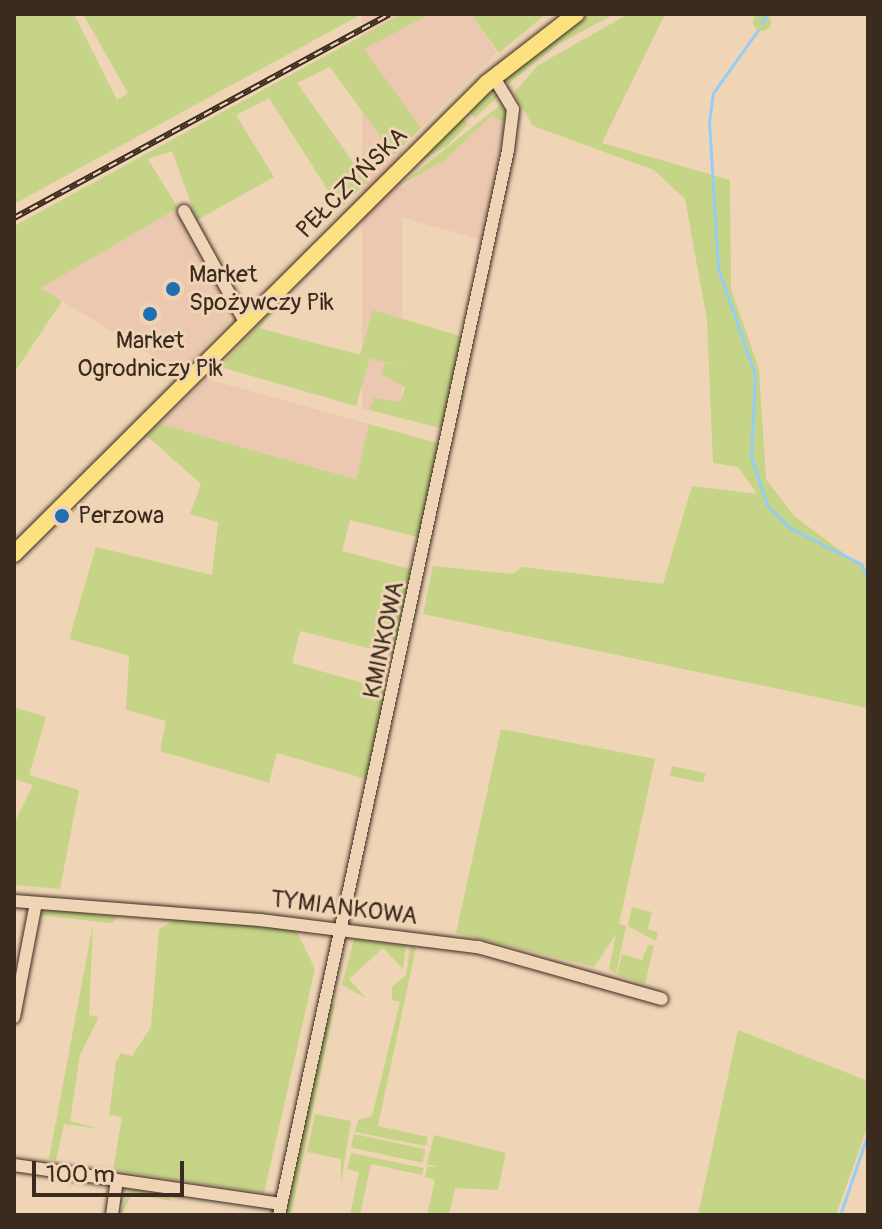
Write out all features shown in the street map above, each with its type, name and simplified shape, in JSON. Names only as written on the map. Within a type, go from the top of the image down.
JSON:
[{"type":"main road","name":"PEŁCZYŃSKA","points":[[14,554],[494,77],[522,52],[576,14]]},
{"type":"street","name":"KMINKOWA","points":[[280,1209],[339,929],[369,817],[508,150],[513,109],[494,77]]},
{"type":"street","points":[[184,211],[246,324]]},
{"type":"street","name":"TYMIANKOWA","points":[[14,901],[339,929],[484,948],[662,999]]},
{"type":"street","points":[[14,1017],[36,903]]},
{"type":"street","points":[[14,1165],[280,1209]]},
{"type":"street","points":[[112,1215],[117,1180]]},
{"type":"shaded area","points":[[362,14],[402,14],[402,410],[362,410]]},
{"type":"shaded area","points":[[430,14],[471,14],[497,52],[421,128],[364,49]]},
{"type":"shaded area","points":[[491,115],[505,124],[482,240],[376,210]]},
{"type":"shaded area","points":[[178,208],[230,309],[229,322],[179,372],[41,288]]},
{"type":"shaded area","points":[[207,379],[369,424],[357,479],[160,424]]},
{"type":"green space","points":[[762,13],[771,22],[762,31],[753,22]]},
{"type":"green space","points":[[14,14],[74,14],[117,100],[128,93],[83,14],[362,14],[14,204]]},
{"type":"green space","points":[[402,14],[430,14],[364,49],[421,128],[394,155],[330,67],[297,83],[367,182],[340,209],[269,98],[236,115],[274,177],[197,220],[172,151],[148,159],[178,208],[41,288],[62,301],[14,373],[14,226]]},
{"type":"green space","points":[[471,14],[546,14],[499,53]]},
{"type":"green space","points":[[591,14],[614,14],[559,44],[508,84],[508,75]]},
{"type":"green space","points":[[628,14],[665,14],[602,143],[730,180],[731,289],[759,369],[766,479],[794,516],[868,571],[868,708],[423,614],[433,566],[512,574],[523,567],[663,584],[692,486],[757,494],[738,467],[713,463],[707,320],[685,199],[654,170],[533,126],[514,93],[537,66]]},
{"type":"green space","points":[[486,94],[500,94],[475,118],[469,111]]},
{"type":"green space","points":[[504,102],[507,124],[491,116],[445,160],[399,186]]},
{"type":"green space","points":[[462,118],[468,124],[447,146],[415,164]]},
{"type":"green space","points":[[288,294],[259,328],[360,355],[373,310],[463,337],[444,429],[369,410],[374,398],[401,402],[405,387],[381,374],[385,363],[409,368],[370,358],[356,406],[220,367]]},
{"type":"green space","points":[[160,424],[356,479],[369,424],[440,444],[421,538],[350,520],[342,551],[414,570],[396,655],[300,631],[292,663],[388,690],[366,779],[277,753],[269,783],[160,751],[166,721],[126,710],[129,656],[69,639],[96,547],[212,575],[218,522],[190,514],[201,484],[147,436]]},
{"type":"green space","points":[[14,707],[46,717],[29,775],[79,790],[60,889],[14,885],[14,823],[33,785],[14,779]]},
{"type":"green space","points":[[501,729],[655,759],[619,924],[626,926],[616,974],[609,969],[616,934],[594,967],[456,933]]},
{"type":"green space","points":[[672,766],[705,773],[703,783],[670,776]]},
{"type":"green space","points":[[632,907],[652,912],[648,929],[658,932],[656,941],[628,926]]},
{"type":"green space","points":[[47,909],[118,917],[111,923],[38,915]]},
{"type":"green space","points":[[178,918],[296,930],[315,969],[264,1193],[113,1170],[122,1117],[109,1115],[116,1062],[121,1053],[132,1056],[151,1027],[159,929]]},
{"type":"green space","points":[[93,924],[89,1015],[99,1017],[80,1055],[70,1121],[100,1129],[64,1124],[56,1160],[49,1159]]},
{"type":"green space","points":[[354,939],[406,946],[403,969],[383,948],[349,979],[366,998],[342,985]]},
{"type":"green space","points":[[648,945],[654,946],[645,984],[617,975],[622,954],[642,960]]},
{"type":"green space","points":[[410,946],[416,947],[378,1126],[428,1137],[426,1146],[355,1132],[358,1120],[372,1116],[400,1002],[392,1000],[392,987],[406,975]]},
{"type":"green space","points":[[335,1004],[291,1215],[283,1215],[329,1005]]},
{"type":"green space","points":[[738,1030],[868,1081],[868,1125],[836,1215],[698,1215]]},
{"type":"green space","points":[[315,1114],[351,1121],[341,1183],[341,1159],[307,1152]]},
{"type":"green space","points":[[354,1134],[425,1149],[422,1163],[351,1148]]},
{"type":"green space","points":[[434,1135],[506,1153],[498,1190],[455,1188],[449,1215],[427,1215],[435,1180],[425,1177],[427,1167],[438,1167],[427,1164]]},
{"type":"green space","points":[[351,1153],[424,1168],[422,1175],[371,1164],[360,1215],[350,1215],[359,1172],[347,1169]]},
{"type":"green space","points":[[128,1189],[165,1194],[172,1201],[132,1194],[121,1215]]},
{"type":"waterway","points":[[762,23],[767,14]]},
{"type":"waterway","points":[[758,30],[713,93],[709,121],[718,268],[755,375],[751,456],[767,505],[790,528],[861,564],[868,578]]},
{"type":"waterway","points":[[840,1215],[868,1133]]},
{"type":"railway","points":[[14,218],[389,14]]},
{"type":"place","name":"Market Spożywczy Pik","points":[[173,289]]},
{"type":"place","name":"Market Ogrodniczy Pik","points":[[150,314]]},
{"type":"place","name":"Perzowa","points":[[62,516]]}]
